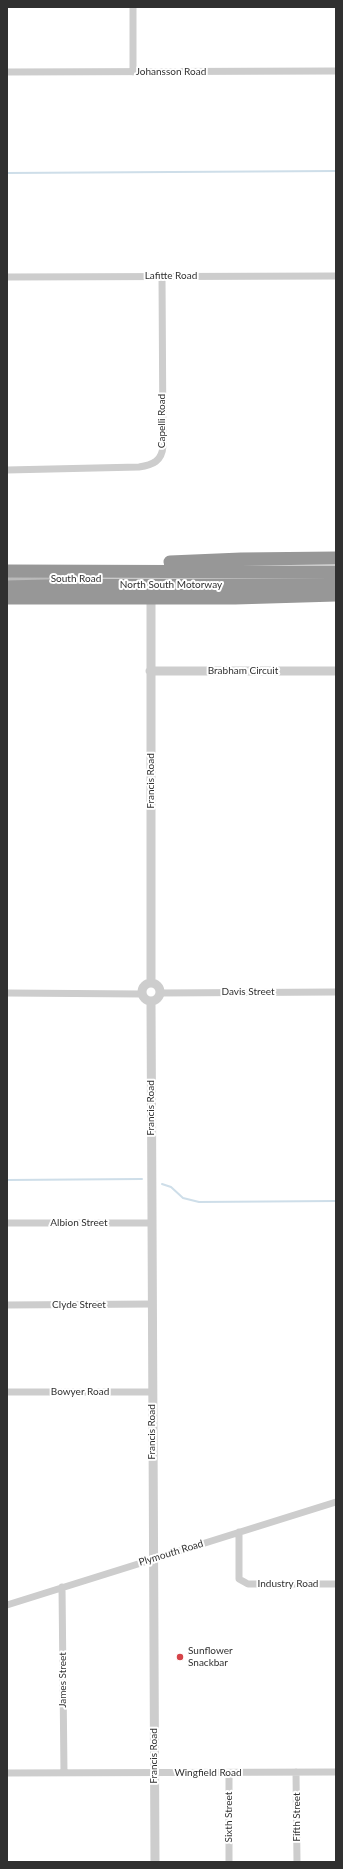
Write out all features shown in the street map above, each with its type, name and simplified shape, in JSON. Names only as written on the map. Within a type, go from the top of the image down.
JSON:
[{"type":"highway","points":[[110,570],[158,563],[241,559],[336,558]]},
{"type":"highway","name":"North South Motorway","points":[[7,571],[110,570],[336,572]]},
{"type":"highway","name":"North South Motorway","points":[[7,587],[87,585],[336,585]]},
{"type":"highway","points":[[7,598],[235,598],[336,595]]},
{"type":"main road","name":"South Road","points":[[7,580],[336,579]]},
{"type":"street","points":[[133,7],[133,72]]},
{"type":"street","name":"Johansson Road","points":[[7,72],[336,71]]},
{"type":"street","name":"Capelli Road","points":[[7,470],[140,467],[149,466],[158,461],[162,455],[163,446],[162,276]]},
{"type":"street","name":"Lafitte Road","points":[[7,277],[336,276]]},
{"type":"street","name":"Francis Road","points":[[151,983],[150,671],[152,579]]},
{"type":"street","name":"Brabham Circuit","points":[[150,671],[336,671]]},
{"type":"street","points":[[151,983],[159,987],[160,993],[156,1000],[151,1002],[145,999],[142,994],[145,985],[151,983]]},
{"type":"street","name":"Davis Street","points":[[160,993],[336,992]]},
{"type":"street","points":[[7,993],[142,994]]},
{"type":"street","name":"Francis Road","points":[[151,1002],[155,1862]]},
{"type":"street","name":"Albion Street","points":[[7,1223],[152,1223]]},
{"type":"street","name":"Clyde Street","points":[[7,1305],[152,1304]]},
{"type":"street","name":"Bowyer Road","points":[[7,1392],[152,1392]]},
{"type":"street","name":"Plymouth Road","points":[[7,1605],[153,1558],[336,1502]]},
{"type":"street","name":"Industry Road","points":[[239,1532],[240,1579],[248,1584],[336,1584]]},
{"type":"street","name":"James Street","points":[[62,1587],[64,1773]]},
{"type":"street","name":"Fifth Street","points":[[296,1772],[297,1862]]},
{"type":"street","name":"Wingfield Road","points":[[7,1773],[336,1772]]},
{"type":"street","name":"Sixth Street","points":[[229,1773],[229,1862]]},
{"type":"waterway","points":[[7,173],[336,171]]},
{"type":"waterway","points":[[7,1180],[142,1179]]},
{"type":"waterway","points":[[162,1184],[171,1187],[183,1198],[199,1202],[336,1201]]},
{"type":"place","name":"Sunflower Snackbar","points":[[180,1657]]}]
